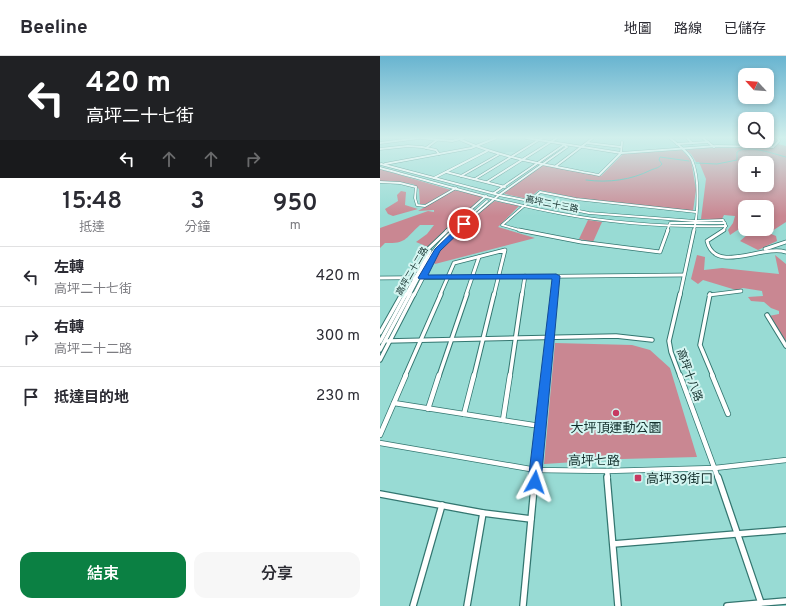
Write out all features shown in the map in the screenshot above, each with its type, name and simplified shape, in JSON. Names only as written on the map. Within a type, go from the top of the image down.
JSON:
[{"type":"street","points":[[432,179],[463,164]]},
{"type":"street","points":[[461,176],[483,164]]},
{"type":"street","points":[[475,179],[501,164]]},
{"type":"street","points":[[487,182],[517,164]]},
{"type":"street","name":"高坪二十二路","points":[[380,333],[417,278],[427,250],[438,238],[493,196],[539,164]]},
{"type":"street","name":"高坪二十二路","points":[[380,350],[417,278],[432,252],[442,240],[493,196],[539,164]]},
{"type":"street","points":[[544,164],[599,175],[610,164]]},
{"type":"street","name":"高坪十八路","points":[[693,164],[698,190],[695,224],[669,341],[671,352],[714,468],[761,603]]},
{"type":"street","name":"高坪二十三路","points":[[381,165],[432,179],[455,188],[588,217],[669,224],[725,223]]},
{"type":"street","name":"高坪二十三路","points":[[381,165],[493,196],[526,203],[589,213],[695,224],[725,223]]},
{"type":"street","points":[[446,172],[506,187]]},
{"type":"street","points":[[380,182],[400,183],[416,187],[415,198],[417,205],[420,206],[425,206],[460,186]]},
{"type":"street","points":[[669,224],[660,252],[595,244],[535,234],[502,225],[540,192],[576,199],[696,212]]},
{"type":"street","points":[[725,223],[725,229],[707,241],[708,247],[713,252],[723,257],[740,258],[786,242]]},
{"type":"street","points":[[758,252],[772,249],[786,252]]},
{"type":"street","points":[[380,435],[454,263],[505,250],[464,414]]},
{"type":"street","points":[[428,409],[479,257]]},
{"type":"street","points":[[503,420],[525,276]]},
{"type":"street","points":[[523,606],[556,276]]},
{"type":"street","points":[[380,278],[683,276]]},
{"type":"street","points":[[728,414],[700,345],[709,294],[741,292]]},
{"type":"street","points":[[767,315],[786,346]]},
{"type":"street","points":[[383,342],[616,336],[652,340]]},
{"type":"street","name":"高坪二十二路","points":[[380,360],[383,342]]},
{"type":"street","points":[[394,403],[540,426]]},
{"type":"street","name":"高坪七路","points":[[380,443],[536,470],[607,472],[714,468],[786,460]]},
{"type":"street","points":[[607,472],[618,606]]},
{"type":"street","points":[[380,494],[483,513],[531,519]]},
{"type":"street","points":[[413,606],[442,505]]},
{"type":"street","points":[[467,606],[483,513]]},
{"type":"street","points":[[613,544],[786,530]]},
{"type":"street","points":[[727,606],[786,601]]},
{"type":"shaded area","points":[[613,164],[692,164],[696,190],[693,211],[576,198],[539,190],[528,199],[504,193],[543,165],[601,176]]},
{"type":"shaded area","points":[[700,164],[738,164],[738,192],[774,192],[774,164],[786,164],[786,222],[774,230],[774,200],[738,200],[738,230],[730,235],[728,230],[733,223],[735,216],[724,215],[722,219],[701,219],[706,179]]},
{"type":"shaded area","points":[[380,169],[451,190],[426,204],[420,204],[419,189],[413,184],[380,181]]},
{"type":"shaded area","points":[[454,190],[482,196],[483,198],[428,247],[416,242],[427,234],[434,225],[420,225],[402,241],[385,243],[380,248],[380,228],[428,211],[434,212],[434,210],[418,211]]},
{"type":"shaded area","points":[[401,191],[406,192],[405,205],[418,209],[393,216],[388,214],[385,209],[398,201],[397,195]]},
{"type":"shaded area","points":[[495,201],[519,206],[498,227],[535,238],[435,264],[434,263],[439,251],[484,208]]},
{"type":"shaded area","points":[[588,220],[602,222],[593,242],[579,239]]},
{"type":"shaded area","points":[[774,235],[776,236],[777,241],[758,250],[740,241],[746,236]]},
{"type":"shaded area","points":[[697,255],[705,257],[704,270],[722,268],[779,274],[775,255],[786,264],[786,342],[769,316],[779,314],[779,311],[771,308],[764,302],[751,301],[748,297],[763,296],[762,291],[743,288],[736,290],[703,280],[698,284],[691,279]]},
{"type":"shaded area","name":"大坪頂運動公園","points":[[555,343],[632,345],[650,350],[670,368],[697,457],[622,459],[544,464]]},
{"type":"waterway","points":[[586,180],[620,180],[657,168],[662,164]]},
{"type":"waterway","points":[[710,164],[719,164]]},
{"type":"place","name":"大坪頂運動公園","points":[[616,413]]},
{"type":"place","name":"高坪39街口","points":[[638,478]]},
{"type":"route","points":[[464,224],[437,250],[422,278],[556,276],[535,482]]}]
